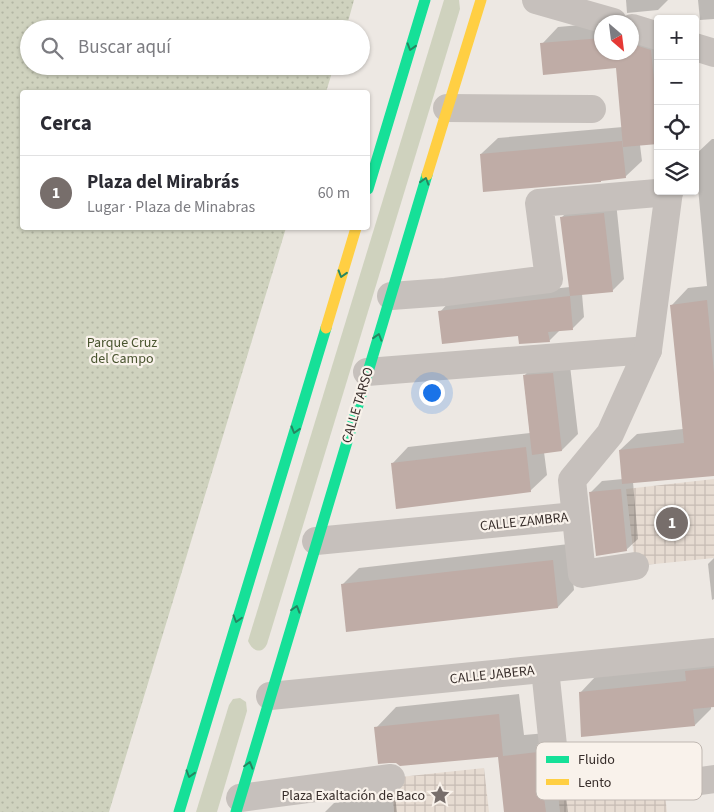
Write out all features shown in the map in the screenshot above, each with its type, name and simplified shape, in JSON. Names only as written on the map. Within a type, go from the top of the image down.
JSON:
[{"type":"street","points":[[370,183],[425,0]]},
{"type":"street","name":"CALLE TARSO","points":[[238,805],[367,372],[482,0]]},
{"type":"street","points":[[536,0],[594,17]]},
{"type":"street","points":[[639,30],[654,35]]},
{"type":"street","points":[[699,48],[714,53]]},
{"type":"street","points":[[448,108],[592,109]]},
{"type":"street","points":[[391,296],[446,292],[549,279],[539,203],[654,193]]},
{"type":"street","name":"CALLE ZAMBRA","points":[[316,541],[575,516],[572,480],[610,434],[648,350],[669,195]]},
{"type":"street","points":[[178,812],[355,230]]},
{"type":"street","points":[[367,372],[648,350]]},
{"type":"street","points":[[575,516],[582,574],[635,566]]},
{"type":"street","name":"CALLE JABERA","points":[[270,696],[714,652]]},
{"type":"street","points":[[545,669],[553,742]]},
{"type":"street","points":[[238,805],[391,778]]},
{"type":"green space","name":"Parque Cruz del Campo","points":[[0,0],[354,0],[348,20],[20,20],[20,75],[331,75],[327,90],[20,90],[20,230],[285,230],[109,812],[0,812]]},
{"type":"green space","points":[[444,0],[459,0],[460,9],[267,644],[260,651],[254,649],[248,641]]},
{"type":"green space","points":[[240,698],[246,702],[247,711],[217,812],[196,812],[229,705],[233,699]]},
{"type":"shaded area","points":[[714,479],[714,558],[635,566],[626,489]]},
{"type":"shaded area","name":"Plaza Exaltación de Baco","points":[[484,768],[489,812],[394,812],[391,778]]},
{"type":"shaded area","points":[[559,800],[666,800],[667,812],[560,812]]},
{"type":"building","points":[[594,39],[594,60],[639,60],[639,46],[651,50],[654,80],[654,144],[623,147],[616,68],[543,75],[540,43]]},
{"type":"building","points":[[622,141],[626,178],[601,182],[483,192],[480,154]]},
{"type":"building","points":[[604,213],[613,292],[570,296],[560,217]]},
{"type":"building","points":[[570,296],[573,330],[548,332],[550,342],[519,344],[518,336],[442,344],[438,311]]},
{"type":"building","points":[[707,300],[714,373],[714,476],[622,484],[619,450],[684,443],[670,305]]},
{"type":"building","points":[[553,373],[562,451],[532,455],[523,375]]},
{"type":"building","points":[[526,447],[531,492],[396,509],[391,463]]},
{"type":"building","points":[[621,489],[627,551],[596,556],[589,492]]},
{"type":"building","points":[[553,560],[558,608],[346,632],[341,584]]},
{"type":"building","points":[[714,668],[714,707],[693,709],[695,726],[581,737],[579,692],[686,681],[685,671]]},
{"type":"building","points":[[499,714],[503,756],[536,752],[536,800],[544,800],[546,812],[504,812],[498,757],[400,766],[396,763],[378,764],[374,727]]},
{"type":"traffic: fast","points":[[370,182],[425,0]]},
{"type":"traffic: fast","points":[[236,812],[427,175]]},
{"type":"traffic: fast","points":[[179,812],[326,328]]},
{"type":"traffic: slow","points":[[427,175],[481,0]]},
{"type":"traffic: slow","points":[[326,328],[355,230]]},
{"type":"place","name":"Plaza del Mirabrás","points":[[672,523]]},
{"type":"place","name":"Plaza Exaltación de Baco","points":[[440,795]]}]
